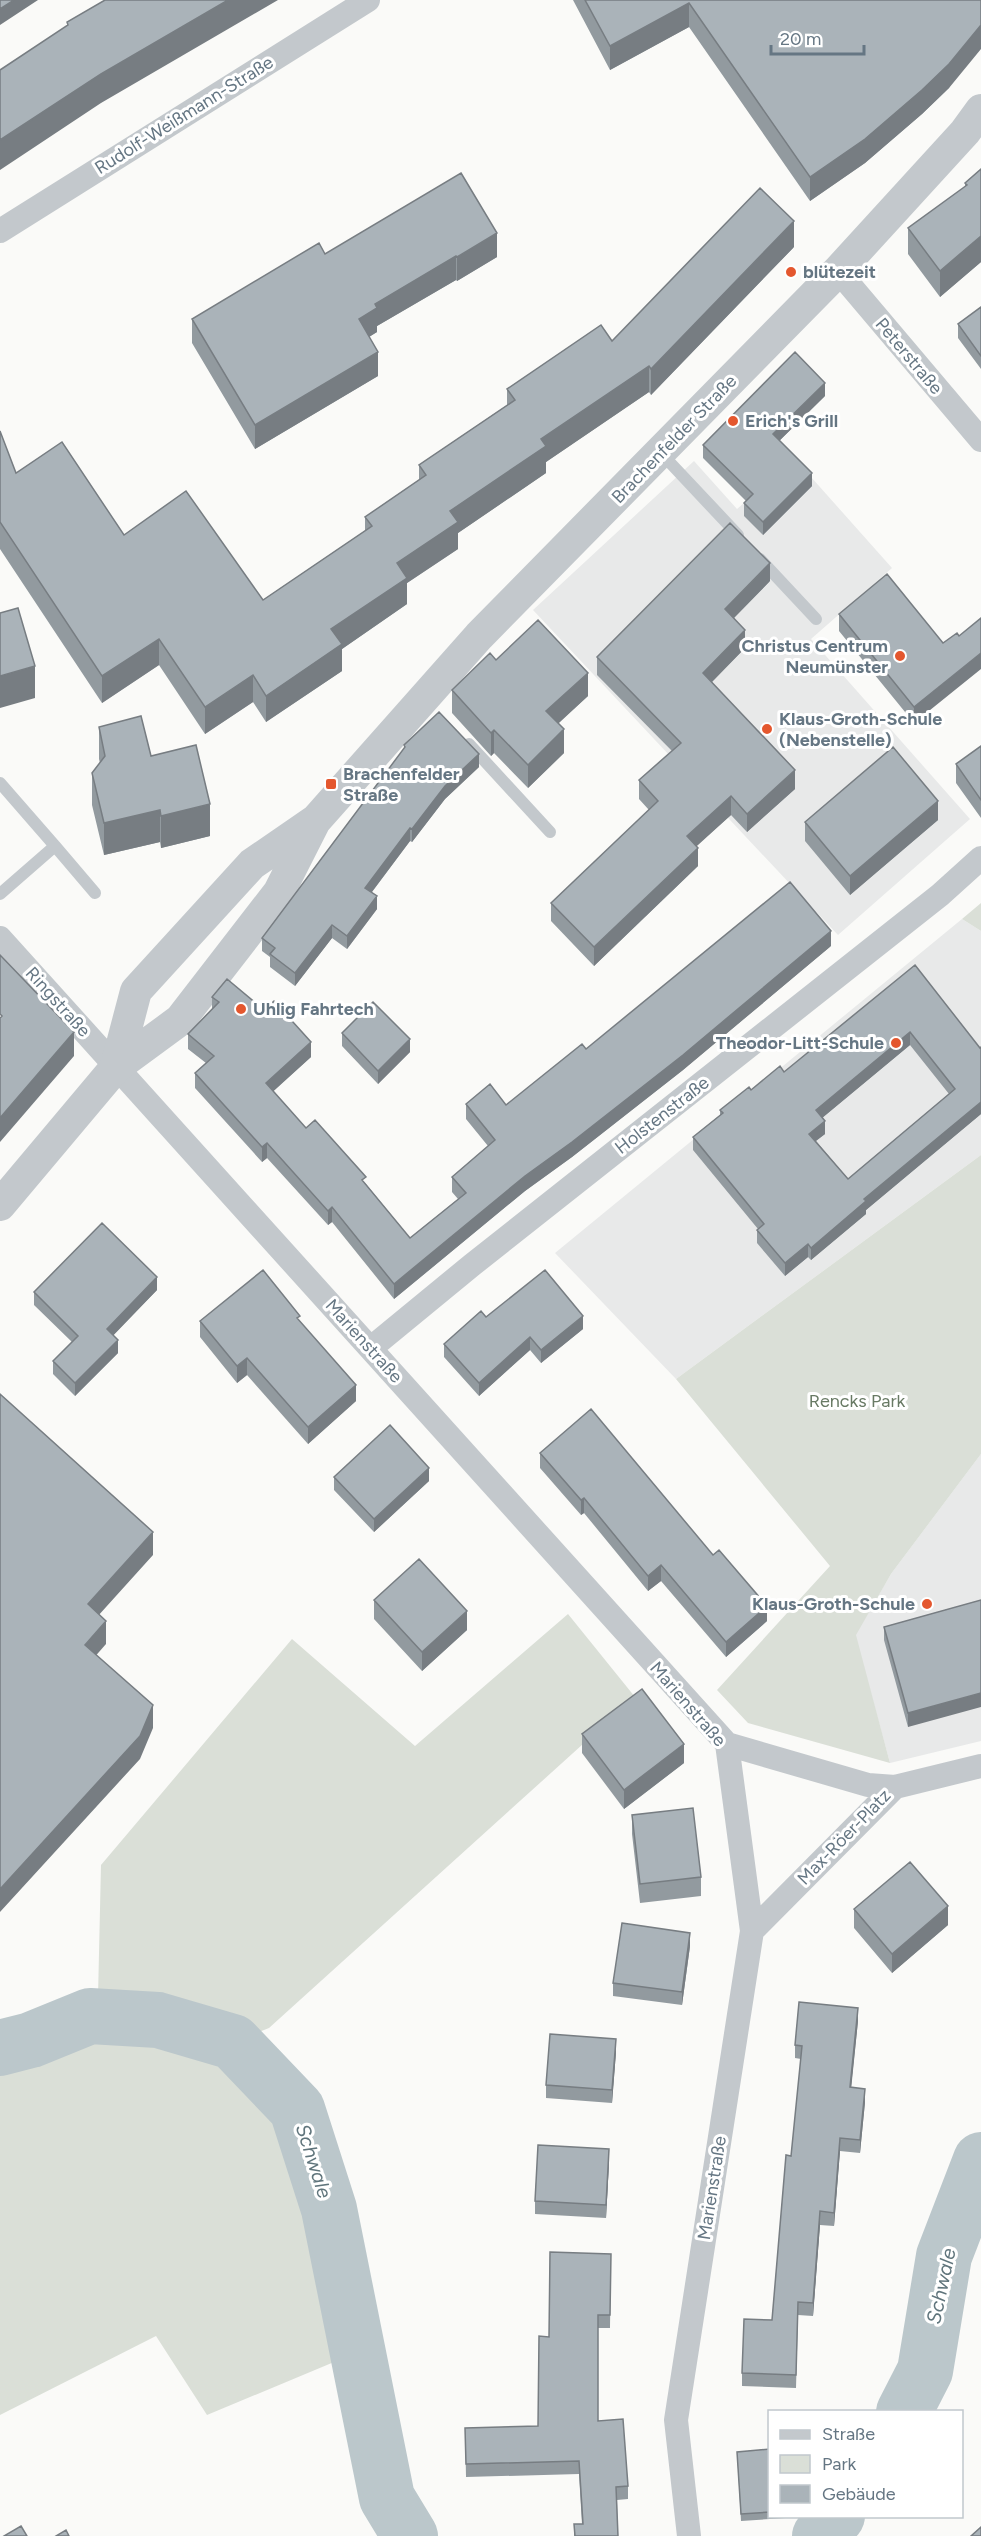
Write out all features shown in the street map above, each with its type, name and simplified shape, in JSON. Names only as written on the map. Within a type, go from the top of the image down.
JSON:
[{"type":"street","name":"Rudolf-Weißmann-Straße","points":[[0,231],[368,0]]},
{"type":"street","name":"Brachenfelder Straße","points":[[116,1067],[136,991],[252,864],[316,819],[429,701],[479,636],[838,271],[965,132],[981,110]]},
{"type":"street","name":"Peterstraße","points":[[838,271],[978,431]]},
{"type":"street","name":"Brachenfelder Straße","points":[[0,1205],[116,1067],[180,1020],[279,892],[316,819]]},
{"type":"street","name":"Holstenstraße","points":[[370,1348],[940,895],[981,858]]},
{"type":"street","name":"Ringstraße","points":[[0,938],[116,1067]]},
{"type":"street","name":"Marienstraße","points":[[116,1067],[727,1744],[752,1931],[676,2420],[689,2536]]},
{"type":"street","name":"Max-Röer-Platz","points":[[727,1744],[868,1785],[895,1787]]},
{"type":"street","points":[[895,1787],[981,1766]]},
{"type":"street","name":"Max-Röer-Platz","points":[[752,1931],[895,1787]]},
{"type":"lane","points":[[660,452],[816,620]]},
{"type":"lane","points":[[464,739],[550,832]]},
{"type":"lane","points":[[0,783],[95,893]]},
{"type":"lane","points":[[0,894],[55,846]]},
{"type":"shaded area","name":"Klaus-Groth-Schule (Nebenstelle)","points":[[795,459],[892,568],[811,639],[970,819],[838,935],[533,610],[694,461],[737,509]]},
{"type":"shaded area","name":"Theodor-Litt-Schule","points":[[962,919],[981,931],[981,1155],[676,1379],[555,1253]]},
{"type":"shaded area","name":"Klaus-Groth-Schule","points":[[981,1454],[981,1741],[890,1763],[855,1635],[891,1574]]},
{"type":"green space","points":[[981,903],[981,931],[962,919]]},
{"type":"green space","name":"Rencks Park","points":[[981,1155],[981,1454],[891,1574],[856,1635],[890,1763],[748,1723],[717,1690],[830,1566],[676,1379]]},
{"type":"green space","points":[[568,1614],[635,1697],[269,2028],[234,2042],[297,2109],[329,2209],[358,2352],[207,2415],[156,2336],[0,2415],[0,2034],[98,1997],[101,1865],[292,1639],[415,1746]]},
{"type":"building","points":[[0,0],[14,0],[0,9]]},
{"type":"building","points":[[105,0],[228,0],[101,74],[0,140],[0,70],[68,25],[67,22]]},
{"type":"building","points":[[585,0],[981,0],[981,25],[949,64],[922,90],[865,139],[810,177],[689,3],[610,46]]},
{"type":"building","points":[[981,169],[981,236],[940,271],[908,228],[967,185],[965,183]]},
{"type":"building","points":[[461,173],[497,233],[375,304],[377,308],[359,319],[378,352],[255,425],[192,319],[319,243],[325,254]]},
{"type":"building","points":[[760,188],[794,221],[651,369],[649,366],[541,439],[546,446],[450,511],[458,522],[397,563],[407,578],[331,629],[342,644],[266,696],[253,675],[205,707],[159,639],[102,676],[0,522],[0,431],[16,473],[62,442],[124,535],[186,491],[263,600],[372,526],[365,517],[426,475],[419,465],[515,400],[507,389],[601,325],[612,341]]},
{"type":"building","points":[[981,307],[981,356],[958,324]]},
{"type":"building","points":[[795,352],[825,383],[773,434],[812,473],[763,522],[744,503],[753,494],[703,445]]},
{"type":"building","points":[[730,523],[770,563],[725,609],[745,630],[703,673],[795,770],[747,814],[731,796],[687,836],[698,848],[594,947],[551,903],[658,801],[639,780],[681,743],[597,657]]},
{"type":"building","name":"Christus Centrum Neumünster","points":[[887,574],[943,643],[957,633],[959,636],[981,618],[981,653],[914,707],[839,614]]},
{"type":"building","points":[[18,608],[35,666],[0,676],[0,613]]},
{"type":"building","points":[[538,620],[588,673],[546,711],[564,729],[528,765],[494,730],[491,733],[452,690],[490,653],[496,660]]},
{"type":"building","points":[[439,712],[479,754],[445,786],[365,888],[377,896],[347,936],[332,925],[295,973],[270,954],[275,948],[262,938],[405,747],[404,745]]},
{"type":"building","points":[[141,716],[151,756],[196,745],[210,804],[161,816],[160,810],[104,823],[92,773],[105,756],[99,727]]},
{"type":"building","points":[[981,746],[981,800],[956,764]]},
{"type":"building","points":[[893,747],[938,801],[850,876],[805,822]]},
{"type":"building","points":[[790,882],[831,931],[683,1055],[525,1176],[394,1284],[332,1207],[328,1211],[267,1143],[262,1147],[195,1073],[214,1056],[188,1034],[219,1002],[212,997],[227,979],[264,1010],[274,1001],[311,1042],[266,1083],[306,1128],[315,1120],[366,1177],[362,1180],[410,1238],[466,1193],[452,1177],[495,1140],[466,1104],[490,1084],[506,1105],[582,1044],[586,1049]]},
{"type":"building","points":[[0,955],[74,1032],[0,1118],[0,1018],[2,1016],[0,1014]]},
{"type":"building","points":[[915,965],[981,1047],[981,1102],[864,1199],[866,1201],[811,1248],[808,1244],[785,1263],[757,1230],[764,1224],[693,1137],[723,1113],[720,1110],[749,1087],[751,1090],[780,1066],[784,1072]],"holes":[[[910,1032],[955,1089],[848,1179],[809,1134],[825,1121],[816,1110]]]},
{"type":"building","points":[[373,1002],[410,1039],[378,1071],[342,1033]]},
{"type":"building","points":[[102,1223],[157,1277],[107,1329],[118,1340],[75,1383],[53,1361],[78,1336],[34,1292]]},
{"type":"building","points":[[263,1270],[300,1316],[297,1318],[356,1385],[308,1427],[247,1358],[237,1366],[200,1321]]},
{"type":"building","points":[[545,1270],[583,1316],[541,1350],[530,1337],[479,1383],[444,1344],[481,1311],[486,1317]]},
{"type":"building","points":[[0,1394],[153,1532],[88,1604],[106,1621],[85,1645],[153,1705],[140,1736],[0,1889]]},
{"type":"building","points":[[591,1409],[713,1555],[719,1550],[767,1606],[726,1642],[661,1565],[648,1576],[584,1498],[581,1500],[540,1453]]},
{"type":"building","points":[[390,1425],[429,1468],[374,1519],[334,1477]]},
{"type":"building","points":[[419,1559],[467,1611],[422,1652],[374,1600]]},
{"type":"building","points":[[981,1600],[981,1693],[908,1713],[884,1627]]},
{"type":"building","points":[[642,1689],[684,1744],[624,1790],[582,1734]]},
{"type":"building","points":[[693,1808],[701,1877],[640,1884],[632,1815]]},
{"type":"building","points":[[910,1862],[948,1906],[892,1954],[854,1909]]},
{"type":"building","points":[[622,1923],[690,1933],[682,1992],[613,1983]]},
{"type":"building","points":[[799,2002],[858,2008],[850,2087],[865,2089],[860,2140],[840,2138],[834,2213],[820,2211],[813,2303],[798,2302],[796,2375],[742,2373],[744,2319],[772,2320],[786,2155],[791,2156],[802,2046],[795,2045]]},
{"type":"building","points":[[550,2034],[616,2039],[612,2090],[546,2085]]},
{"type":"building","points":[[538,2145],[609,2149],[606,2205],[535,2201]]},
{"type":"building","points":[[550,2252],[611,2254],[610,2315],[598,2315],[598,2421],[623,2419],[628,2486],[616,2487],[618,2536],[575,2536],[574,2524],[583,2524],[579,2461],[466,2464],[465,2428],[538,2426],[539,2336],[549,2337]]},
{"type":"building","points":[[768,2449],[768,2512],[741,2514],[737,2452]]},
{"type":"building","points":[[21,2526],[27,2536],[4,2536]]},
{"type":"building","points":[[981,2527],[981,2536],[971,2536]]},
{"type":"building","points":[[66,2530],[69,2536],[56,2536]]},
{"type":"waterway","name":"Schwale","points":[[0,2048],[31,2040],[90,2016],[158,2020],[233,2042],[297,2109],[329,2209],[387,2498],[410,2536]]},
{"type":"waterway","name":"Schwale","points":[[905,2410],[925,2371],[944,2256],[981,2160]]},
{"type":"waterway","name":"Schwale","points":[[820,2536],[835,2518]]},
{"type":"place","name":"blütezeit","points":[[791,272]]},
{"type":"place","name":"Erich's Grill","points":[[733,421]]},
{"type":"place","name":"Christus Centrum Neumünster","points":[[900,656]]},
{"type":"place","name":"Klaus-Groth-Schule (Nebenstelle)","points":[[767,729]]},
{"type":"place","name":"Brachenfelder Straße","points":[[331,784]]},
{"type":"place","name":"Uhlig Fahrtech","points":[[241,1009]]},
{"type":"place","name":"Theodor-Litt-Schule","points":[[896,1043]]},
{"type":"place","name":"Klaus-Groth-Schule","points":[[927,1604]]}]
